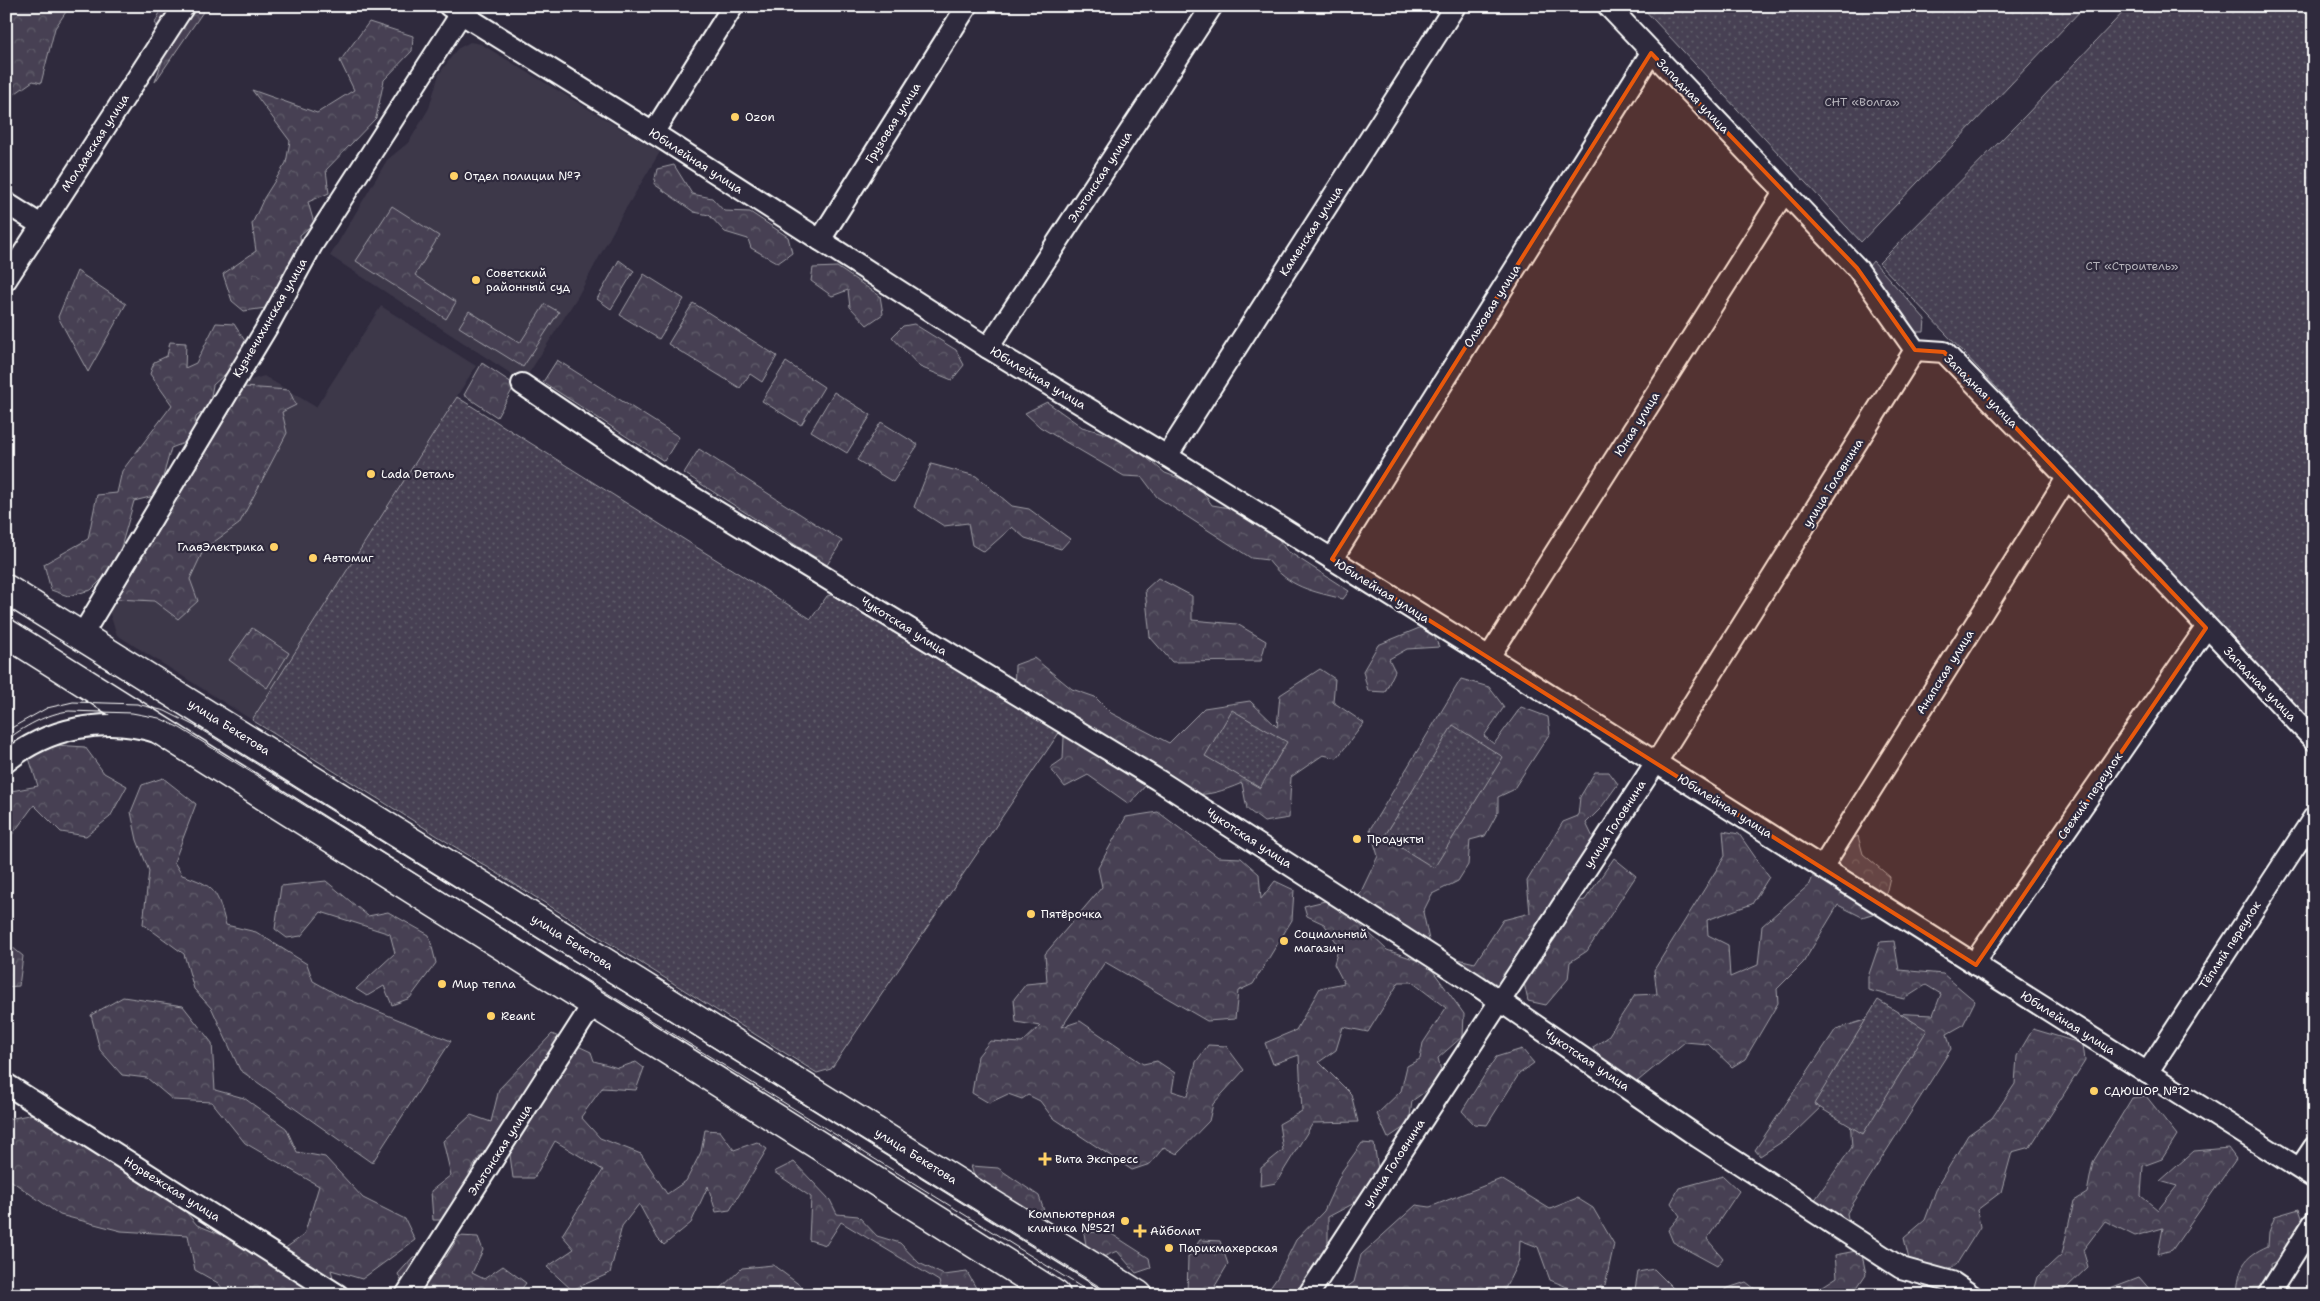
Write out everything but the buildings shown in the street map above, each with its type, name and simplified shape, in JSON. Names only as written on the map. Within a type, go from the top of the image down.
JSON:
[{"type":"main road","name":"улица Бекетова","points":[[6,589],[1138,1295]]},
{"type":"main road","points":[[6,633],[1056,1295]]},
{"type":"street","name":"Молдавская улица","points":[[6,280],[184,6]]},
{"type":"street","points":[[653,133],[733,6]]},
{"type":"street","name":"Грузовая улица","points":[[820,240],[967,6]]},
{"type":"street","name":"Эльтонская улица","points":[[988,348],[1212,6]]},
{"type":"street","name":"Каменская улица","points":[[1167,456],[1455,6]]},
{"type":"street","name":"Западная улица","points":[[1608,6],[1857,268],[1915,350],[1944,352],[2067,478],[2206,628],[2314,740]]},
{"type":"street","name":"Юбилейная улица","points":[[459,9],[988,348],[1167,456],[1489,657],[2307,1173]]},
{"type":"street","name":"Кузнечихинская улица","points":[[82,635],[268,324],[312,245],[459,9]]},
{"type":"street","name":"Ольховая улица","points":[[1332,559],[1651,53]]},
{"type":"street","name":"Юная улица","points":[[1489,657],[1785,191]]},
{"type":"street","points":[[6,203],[41,225]]},
{"type":"street","name":"улица Головнина","points":[[1308,1295],[1655,762],[1915,350]]},
{"type":"street","name":"Чукотская улица","points":[[522,384],[660,477],[1158,780],[1500,1000],[1698,1137],[1901,1268],[1952,1282],[1971,1295]]},
{"type":"street","name":"Анапская улица","points":[[1823,866],[2067,478]]},
{"type":"street","name":"Свежий переулок","points":[[1976,965],[1982,950],[2206,628]]},
{"type":"street","points":[[6,762],[22,750],[47,736],[85,726],[112,725],[144,728],[165,735]]},
{"type":"street","name":"Тёплый переулок","points":[[2147,1072],[2314,817]]},
{"type":"street","name":"Эльтонская улица","points":[[406,1295],[593,1004]]},
{"type":"street","name":"Норвежская улица","points":[[6,1084],[338,1295]]},
{"type":"street","points":[[2307,1173],[2314,1148]]},
{"type":"street","points":[[2268,1295],[2314,1222]]},
{"type":"highlighted area","points":[[1651,53],[1857,268],[1915,350],[1944,352],[2206,628],[1976,965],[1332,559]]},
{"type":"shaded area","points":[[470,42],[481,44],[660,152],[622,215],[578,296],[522,384],[513,375],[330,256],[387,160],[409,142],[429,108],[439,74],[457,49]]},
{"type":"shaded area","points":[[381,306],[476,366],[252,720],[117,635],[109,611],[112,597],[241,383],[264,376],[316,407]]},
{"type":"green space","points":[[6,6],[70,6],[55,28],[41,83],[33,81],[13,95],[6,121]]},
{"type":"green space","points":[[163,6],[207,6],[155,82],[169,41],[155,23]]},
{"type":"green space","name":"СНТ «Волга»","points":[[1641,6],[2085,6],[1861,242]]},
{"type":"green space","name":"СТ «Строитель»","points":[[2129,6],[2314,6],[2314,724],[1879,263],[2026,115]]},
{"type":"green space","points":[[369,22],[413,36],[412,51],[384,80],[376,118],[326,170],[329,193],[308,202],[314,223],[300,235],[301,251],[287,265],[285,287],[266,308],[244,311],[232,301],[223,274],[256,251],[252,224],[264,198],[286,163],[290,141],[252,90],[317,113],[354,90],[340,61]]},
{"type":"green space","points":[[674,165],[692,194],[712,198],[724,211],[750,212],[788,237],[792,253],[778,263],[751,248],[748,239],[725,232],[709,215],[694,212],[654,184],[657,169]]},
{"type":"green space","points":[[392,206],[439,236],[415,275],[456,302],[446,319],[356,261]]},
{"type":"green space","points":[[619,260],[634,271],[611,309],[597,299]]},
{"type":"green space","points":[[1873,261],[1925,319],[1924,332],[1908,332],[1865,271]]},
{"type":"green space","points":[[837,267],[880,296],[883,314],[867,325],[850,307],[848,290],[832,296],[811,281],[813,268]]},
{"type":"green space","points":[[77,271],[126,304],[88,372],[58,317]]},
{"type":"green space","points":[[644,274],[684,299],[659,339],[620,315]]},
{"type":"green space","points":[[693,303],[777,356],[762,382],[750,374],[740,388],[668,344]]},
{"type":"green space","points":[[545,304],[559,312],[523,367],[459,327],[469,311],[520,343]]},
{"type":"green space","points":[[216,323],[234,324],[245,341],[234,366],[213,385],[209,407],[196,417],[192,440],[171,448],[158,495],[134,501],[116,565],[91,590],[68,596],[51,590],[44,564],[88,539],[97,495],[117,493],[122,471],[172,405],[150,374],[154,362],[167,356],[170,342],[186,343],[185,368],[196,363]]},
{"type":"green space","points":[[914,324],[956,350],[964,365],[952,380],[920,367],[892,337],[903,326]]},
{"type":"green space","points":[[557,360],[679,437],[664,461],[543,382]]},
{"type":"green space","points":[[786,362],[824,387],[801,425],[762,401]]},
{"type":"green space","points":[[482,363],[515,385],[497,417],[464,395]]},
{"type":"green space","points":[[244,387],[289,390],[296,405],[282,412],[287,433],[239,524],[204,549],[190,579],[198,601],[178,619],[154,601],[117,599]]},
{"type":"green space","points":[[834,392],[871,415],[847,453],[811,431]]},
{"type":"green space","points":[[457,397],[811,619],[827,596],[836,594],[1065,724],[831,1069],[817,1073],[252,720]]},
{"type":"green space","points":[[1047,402],[1082,427],[1124,439],[1165,473],[1198,485],[1212,505],[1242,510],[1269,525],[1286,550],[1349,591],[1343,599],[1311,591],[1293,583],[1284,577],[1268,560],[1251,558],[1157,497],[1142,477],[1124,476],[1040,427],[1025,413]]},
{"type":"green space","points":[[881,422],[918,445],[893,482],[857,460]]},
{"type":"green space","points":[[699,449],[842,541],[827,565],[684,473]]},
{"type":"green space","points":[[931,464],[976,476],[1012,506],[1029,509],[1070,539],[1061,549],[1025,538],[1012,527],[984,552],[972,545],[968,523],[944,526],[914,507]]},
{"type":"green space","points":[[1158,578],[1192,596],[1192,620],[1237,624],[1266,641],[1261,661],[1172,662],[1150,637],[1145,590]]},
{"type":"green space","points":[[1429,624],[1439,647],[1407,649],[1389,659],[1395,671],[1385,692],[1368,691],[1363,671],[1378,645]]},
{"type":"green space","points":[[252,628],[289,653],[267,688],[229,660]]},
{"type":"green space","points":[[1034,658],[1072,689],[1095,697],[1111,713],[1169,743],[1204,708],[1250,701],[1277,727],[1280,695],[1320,669],[1335,679],[1333,702],[1364,723],[1337,758],[1323,755],[1291,777],[1289,818],[1264,822],[1247,809],[1242,783],[1228,789],[1205,794],[1184,793],[1147,784],[1129,804],[1088,775],[1065,787],[1050,768],[1063,759],[1064,737],[1040,715],[1014,697],[1015,665]]},
{"type":"green space","points":[[1461,679],[1489,687],[1504,707],[1484,736],[1494,744],[1521,707],[1548,717],[1550,733],[1513,790],[1498,797],[1498,812],[1485,836],[1470,840],[1468,865],[1458,881],[1432,894],[1423,912],[1431,949],[1357,900],[1378,856],[1370,829]]},
{"type":"green space","points":[[1232,710],[1287,742],[1260,788],[1205,756]]},
{"type":"green space","points":[[1453,725],[1503,757],[1434,868],[1384,837]]},
{"type":"green space","points":[[55,745],[85,747],[104,773],[127,786],[110,817],[86,836],[61,832],[34,805],[6,843],[6,792],[38,786],[29,758]]},
{"type":"green space","points":[[1595,772],[1609,772],[1618,784],[1600,809],[1586,823],[1602,856],[1590,875],[1563,885],[1570,903],[1585,900],[1614,858],[1636,876],[1587,951],[1570,962],[1568,979],[1546,1005],[1528,1001],[1524,983],[1557,936],[1545,924],[1486,1002],[1441,976],[1441,955],[1475,963],[1503,920],[1530,913],[1527,881],[1563,822],[1578,816],[1580,797]]},
{"type":"green space","points":[[163,778],[196,804],[174,862],[182,875],[202,883],[213,891],[220,904],[226,925],[256,932],[307,964],[313,981],[338,995],[451,1041],[372,1163],[240,1070],[212,1009],[194,989],[184,954],[143,924],[149,871],[137,840],[131,812],[142,785]]},
{"type":"green space","points":[[1158,812],[1218,857],[1241,858],[1259,874],[1261,899],[1275,881],[1294,890],[1292,920],[1253,984],[1238,991],[1235,1019],[1207,1021],[1105,962],[1062,1027],[1080,1021],[1143,1064],[1157,1061],[1175,1073],[1172,1091],[1188,1096],[1196,1062],[1208,1045],[1226,1046],[1244,1070],[1213,1104],[1209,1121],[1177,1154],[1164,1147],[1150,1164],[1132,1170],[1052,1117],[1040,1101],[1028,1095],[1022,1099],[1008,1094],[989,1103],[972,1093],[978,1056],[990,1041],[1022,1043],[1040,1026],[1016,1022],[1014,999],[1026,984],[1047,982],[1045,954],[1102,887],[1098,868],[1126,817]]},
{"type":"green space","points":[[1723,831],[1739,834],[1769,877],[1752,904],[1707,920],[1708,935],[1728,945],[1730,977],[1758,965],[1762,926],[1810,884],[1821,856],[1858,836],[1863,854],[1890,877],[1882,911],[1862,917],[1838,905],[1803,963],[1777,989],[1778,1003],[1745,1059],[1732,1067],[1708,1044],[1685,1042],[1633,1085],[1598,1063],[1593,1047],[1607,1038],[1635,995],[1657,994],[1654,970],[1725,856]]},
{"type":"green space","points":[[326,881],[368,916],[388,912],[429,935],[436,963],[410,998],[392,1005],[384,986],[367,996],[356,989],[395,953],[390,934],[321,912],[301,936],[287,938],[275,929],[281,886]]},
{"type":"green space","points":[[1325,901],[1354,919],[1387,950],[1428,964],[1464,1014],[1463,1036],[1438,1058],[1443,1079],[1412,1101],[1409,1124],[1388,1138],[1377,1114],[1401,1091],[1407,1066],[1420,1059],[1423,1043],[1446,1008],[1412,982],[1399,982],[1368,1032],[1343,1027],[1336,1050],[1319,1062],[1351,1094],[1358,1122],[1313,1123],[1276,1183],[1260,1186],[1261,1168],[1283,1150],[1279,1124],[1302,1111],[1299,1055],[1273,1064],[1265,1043],[1296,1030],[1320,988],[1344,983],[1334,964],[1339,946],[1324,924],[1307,916],[1304,906]]},
{"type":"green space","points":[[1894,941],[1899,970],[1943,974],[1975,1001],[1963,1025],[1947,1034],[1951,1049],[1847,1213],[1850,1230],[1839,1243],[1820,1229],[1814,1201],[1852,1147],[1850,1118],[1826,1102],[1791,1136],[1760,1156],[1755,1150],[1836,1029],[1888,1013],[1933,1015],[1941,994],[1926,985],[1904,999],[1868,990],[1868,977],[1880,942]]},
{"type":"green space","points":[[6,942],[23,956],[19,986],[6,987]]},
{"type":"green space","points":[[123,997],[183,1006],[212,1043],[215,1090],[244,1098],[286,1128],[297,1152],[325,1157],[363,1198],[405,1219],[415,1240],[362,1279],[331,1270],[338,1295],[228,1295],[218,1283],[195,1270],[188,1235],[121,1231],[60,1215],[6,1177],[8,1119],[44,1112],[171,1194],[197,1225],[274,1256],[304,1235],[319,1186],[245,1143],[212,1102],[173,1100],[147,1078],[122,1075],[100,1050],[91,1015]]},
{"type":"green space","points":[[1878,1000],[1927,1030],[1863,1134],[1814,1104]]},
{"type":"green space","points":[[2033,1029],[2083,1044],[2085,1061],[2030,1147],[2012,1152],[2001,1192],[1977,1210],[1980,1227],[1956,1265],[1941,1274],[1910,1264],[1904,1238],[1925,1220],[1938,1185],[1968,1135],[1992,1118],[2015,1084],[2017,1056]]},
{"type":"green space","points":[[552,1034],[591,1052],[594,1061],[618,1068],[636,1062],[644,1068],[636,1090],[602,1088],[581,1117],[600,1138],[641,1154],[667,1194],[686,1181],[701,1152],[705,1130],[720,1131],[734,1150],[757,1142],[767,1149],[730,1210],[716,1212],[708,1186],[691,1223],[664,1245],[658,1239],[639,1204],[622,1226],[610,1273],[572,1290],[547,1267],[574,1249],[562,1235],[603,1170],[555,1141],[534,1178],[513,1178],[510,1155],[481,1155],[469,1173],[474,1198],[459,1220],[433,1220],[431,1191],[451,1175],[443,1141],[471,1115],[491,1122],[499,1089]]},
{"type":"green space","points":[[1522,1049],[1534,1063],[1519,1074],[1487,1125],[1474,1124],[1462,1111],[1496,1057]]},
{"type":"green space","points":[[2146,1096],[2177,1135],[2162,1159],[2143,1166],[2141,1196],[2158,1210],[2177,1186],[2160,1181],[2194,1151],[2228,1148],[2236,1159],[2172,1250],[2158,1254],[2163,1228],[2135,1236],[2105,1221],[2083,1250],[2088,1267],[2065,1289],[2051,1292],[2050,1295],[2032,1295],[2037,1277],[2062,1254],[2074,1201],[2087,1193],[2093,1162],[2132,1098]]},
{"type":"green space","points":[[1362,1143],[1374,1144],[1379,1175],[1364,1198],[1328,1217],[1328,1253],[1300,1295],[1265,1295],[1277,1278],[1296,1240],[1324,1211],[1342,1171]]},
{"type":"green space","points":[[794,1162],[830,1200],[837,1214],[858,1216],[877,1236],[900,1243],[919,1263],[944,1275],[967,1272],[980,1295],[943,1295],[939,1281],[841,1222],[826,1245],[809,1240],[811,1197],[774,1172]]},
{"type":"green space","points":[[971,1166],[998,1168],[1039,1196],[1044,1211],[1020,1212],[978,1189]]},
{"type":"green space","points":[[1723,1176],[1739,1191],[1707,1239],[1723,1258],[1717,1266],[1673,1242],[1668,1230],[1680,1216],[1671,1203],[1679,1188]]},
{"type":"green space","points":[[1501,1179],[1550,1209],[1577,1198],[1593,1208],[1614,1244],[1605,1285],[1582,1293],[1550,1280],[1538,1247],[1520,1240],[1519,1260],[1502,1295],[1336,1295],[1354,1282],[1361,1255],[1416,1205],[1430,1207]]},
{"type":"green space","points":[[2299,1209],[2309,1237],[2302,1249],[2270,1264],[2273,1295],[2235,1295],[2237,1294],[2239,1277],[2244,1264],[2253,1254],[2268,1246],[2269,1232],[2275,1216]]},
{"type":"green space","points":[[1107,1231],[1149,1258],[1151,1268],[1136,1273],[1117,1251],[1103,1257],[1087,1251],[1084,1233]]},
{"type":"green space","points":[[459,1236],[478,1237],[483,1250],[472,1273],[484,1279],[503,1266],[526,1283],[517,1295],[434,1295],[428,1290],[405,1289],[398,1274],[413,1257],[446,1257]]},
{"type":"green space","points":[[1200,1240],[1220,1241],[1228,1264],[1215,1286],[1229,1295],[1187,1295],[1188,1257]]},
{"type":"green space","points":[[1861,1250],[1866,1274],[1852,1295],[1809,1295],[1837,1277],[1835,1255]]},
{"type":"green space","points":[[773,1265],[813,1295],[714,1295],[742,1268]]},
{"type":"green space","points":[[1654,1269],[1676,1291],[1674,1295],[1634,1295],[1638,1272]]},
{"type":"green space","points":[[2139,1277],[2152,1292],[2151,1295],[2092,1295]]},
{"type":"green space","points":[[1746,1282],[1763,1295],[1725,1295],[1725,1289]]},
{"type":"tram line","points":[[6,731],[47,708],[73,702],[137,704],[165,711],[195,726],[1113,1295]]},
{"type":"tram line","points":[[6,741],[36,722],[61,712],[69,711],[132,713],[159,718],[180,728],[1094,1295]]},
{"type":"place","name":"Ozon","points":[[735,117]]},
{"type":"place","name":"Отдел полиции №7","points":[[454,176]]},
{"type":"place","name":"Советский районный суд","points":[[476,280]]},
{"type":"place","name":"Lada Dеталь","points":[[371,474]]},
{"type":"place","name":"ГлавЭлектрика","points":[[274,547]]},
{"type":"place","name":"Автомиг","points":[[313,558]]},
{"type":"place","name":"Продукты","points":[[1357,839]]},
{"type":"place","name":"Пятёрочка","points":[[1031,914]]},
{"type":"place","name":"Социальный магазин","points":[[1284,941]]},
{"type":"place","name":"Мир тепла","points":[[442,984]]},
{"type":"place","name":"Reant","points":[[491,1016]]},
{"type":"place","name":"СДЮШОР №12","points":[[2094,1091]]},
{"type":"place","name":"Вита Экспресс","points":[[1045,1159]]},
{"type":"place","name":"Компьютерная клиника №521","points":[[1125,1221]]},
{"type":"place","name":"Айболит","points":[[1140,1231]]},
{"type":"place","name":"Парикмахерская","points":[[1169,1248]]}]
